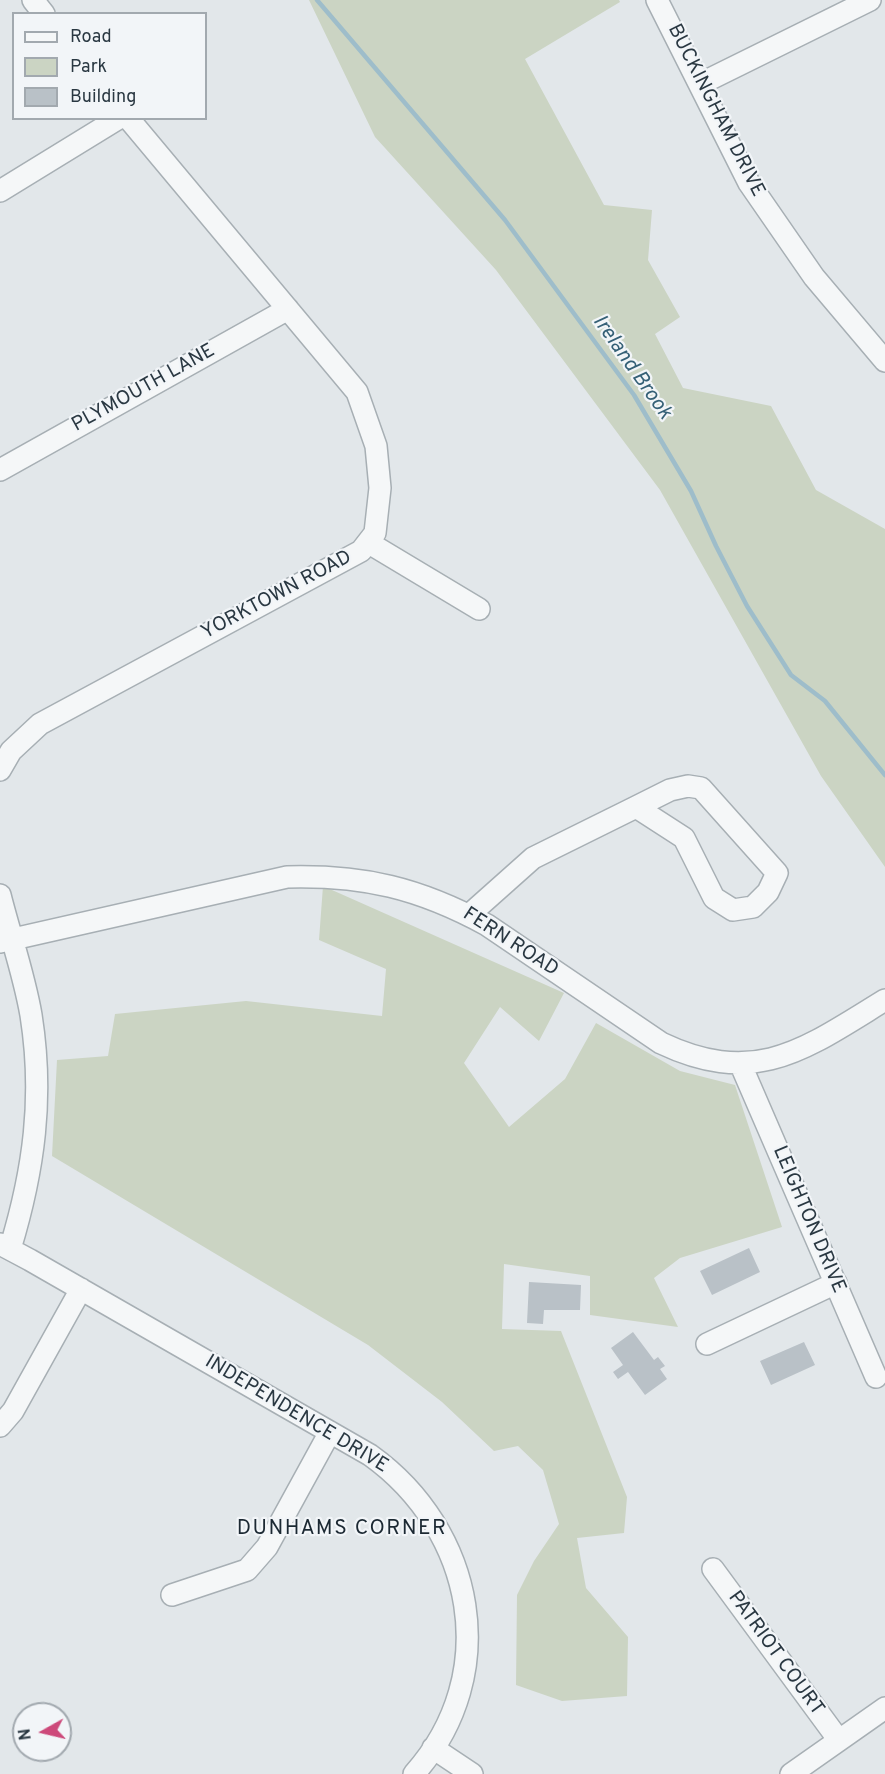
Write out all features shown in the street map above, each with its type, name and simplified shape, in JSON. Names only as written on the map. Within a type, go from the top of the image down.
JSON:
[{"type":"street","points":[[33,0],[42,12]]},
{"type":"street","name":"BUCKINGHAM DRIVE","points":[[657,0],[748,183],[814,277],[885,361]]},
{"type":"street","points":[[700,84],[870,0]]},
{"type":"street","points":[[0,191],[116,120]]},
{"type":"street","name":"YORKTOWN ROAD","points":[[0,770],[11,751],[40,724],[361,551],[375,533],[380,488],[376,446],[357,392],[130,120]]},
{"type":"street","name":"PLYMOUTH LANE","points":[[0,470],[288,309]]},
{"type":"street","points":[[369,543],[479,609]]},
{"type":"street","points":[[469,915],[532,858],[670,790],[688,786],[701,788],[777,873],[768,892],[753,907],[733,910],[714,898],[684,838],[636,807]]},
{"type":"street","name":"FERN ROAD","points":[[5,941],[287,877],[321,876],[391,885],[424,895],[469,915],[661,1042],[700,1058],[740,1063],[773,1059],[805,1048],[885,1000]]},
{"type":"street","points":[[0,896],[5,941],[31,1014],[36,1061],[37,1109],[33,1157],[24,1204],[5,1246]]},
{"type":"street","name":"LEIGHTON DRIVE","points":[[740,1063],[876,1377]]},
{"type":"street","name":"INDEPENDENCE DRIVE","points":[[5,1246],[370,1455],[403,1482],[431,1516],[452,1556],[464,1599],[466,1644],[460,1688],[444,1730],[434,1748],[414,1774]]},
{"type":"street","points":[[707,1344],[836,1283]]},
{"type":"street","points":[[0,1426],[13,1411],[81,1289]]},
{"type":"street","points":[[172,1595],[247,1570],[267,1547],[330,1432]]},
{"type":"street","name":"PATRIOT COURT","points":[[713,1569],[838,1739]]},
{"type":"street","points":[[791,1774],[885,1708]]},
{"type":"street","points":[[434,1748],[472,1774]]},
{"type":"green space","points":[[309,0],[619,0],[620,2],[525,59],[604,205],[652,210],[648,260],[680,317],[655,334],[683,388],[771,406],[816,490],[885,529],[885,867],[821,776],[660,490],[496,270],[375,137]]},
{"type":"green space","points":[[323,886],[564,993],[539,1041],[500,1007],[464,1063],[509,1127],[565,1079],[596,1023],[680,1071],[735,1085],[782,1227],[680,1258],[654,1278],[678,1327],[590,1315],[590,1276],[504,1264],[502,1329],[561,1331],[627,1497],[624,1533],[577,1538],[586,1588],[628,1637],[627,1696],[562,1701],[516,1685],[517,1595],[534,1561],[559,1524],[543,1470],[518,1446],[494,1451],[442,1402],[368,1345],[52,1156],[57,1060],[108,1056],[115,1014],[246,1001],[382,1016],[386,969],[319,940]]},
{"type":"building","points":[[749,1248],[760,1272],[712,1295],[700,1271]]},
{"type":"building","points":[[529,1282],[581,1285],[580,1310],[544,1310],[543,1324],[527,1323]]},
{"type":"building","points":[[633,1332],[654,1360],[658,1357],[665,1366],[660,1369],[667,1379],[645,1395],[628,1372],[618,1379],[613,1372],[623,1365],[611,1348]]},
{"type":"building","points":[[804,1342],[815,1365],[771,1385],[760,1361]]},
{"type":"waterway","name":"Ireland Brook","points":[[317,0],[505,220],[634,395],[691,491],[747,606],[791,675],[825,701],[885,775]]},
{"type":"district","name":"DUNHAMS CORNER","points":[[342,1530]]}]
